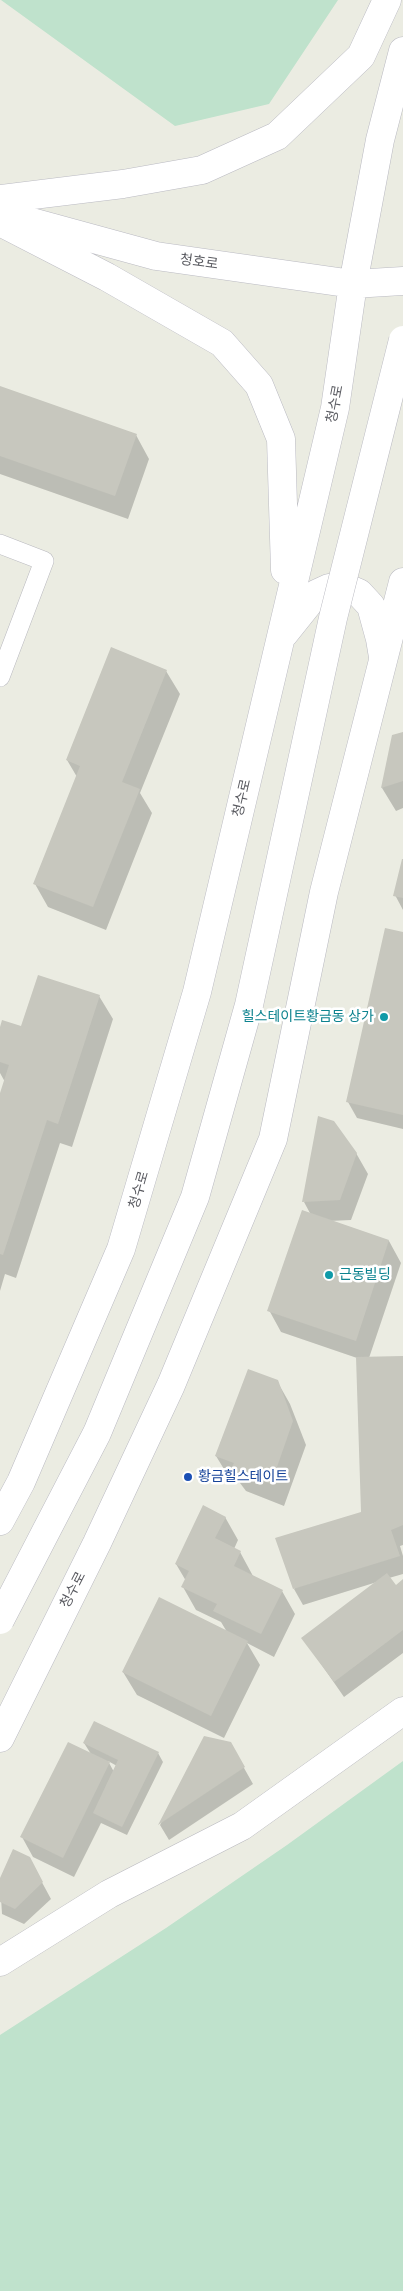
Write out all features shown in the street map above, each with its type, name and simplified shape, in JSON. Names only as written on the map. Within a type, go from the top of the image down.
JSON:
[{"type":"main road","points":[[0,199],[123,184],[202,170],[277,136],[361,56],[387,0]]},
{"type":"main road","name":"청수로","points":[[0,1521],[21,1482],[121,1249],[197,992],[335,408],[353,284],[380,140],[403,50]]},
{"type":"main road","name":"청호로","points":[[0,214],[156,256],[353,284],[403,281]]},
{"type":"main road","points":[[0,222],[106,277],[222,343],[259,385],[281,439],[286,609]]},
{"type":"main road","points":[[0,1620],[97,1433],[195,1197],[249,1005],[333,618],[403,340]]},
{"type":"main road","name":"청수로","points":[[0,1738],[97,1543],[171,1385],[273,1138],[324,892],[403,582]]},
{"type":"main road","points":[[278,645],[292,622],[316,594],[329,588],[345,587],[359,593],[370,606],[380,639],[383,661]]},
{"type":"main road","points":[[394,622],[403,593]]},
{"type":"main road","points":[[0,1962],[109,1894],[242,1826],[403,1711]]},
{"type":"lane","points":[[0,544],[44,561],[0,677]]},
{"type":"green space","points":[[1,0],[338,0],[269,104],[175,126]]},
{"type":"green space","points":[[403,1761],[403,2291],[0,2291],[0,2035],[166,1928],[287,1845]]},
{"type":"building","points":[[0,386],[137,434],[115,496],[0,456]]},
{"type":"building","points":[[111,647],[167,670],[122,782],[140,789],[93,907],[33,884],[80,766],[66,760]]},
{"type":"building","points":[[403,732],[403,781],[381,788],[392,735]]},
{"type":"building","points":[[403,859],[403,898],[393,896]]},
{"type":"building","name":"힐스테이트황금동 상가","points":[[385,928],[403,932],[403,1115],[346,1102]]},
{"type":"building","points":[[38,975],[100,995],[58,1124],[47,1120],[3,1255],[0,1254],[0,1093],[9,1065],[0,1062],[0,1027],[2,1020],[21,1026]]},
{"type":"building","points":[[318,1116],[334,1121],[357,1153],[340,1200],[302,1202]]},
{"type":"building","name":"근동빌딩","points":[[302,1210],[389,1240],[356,1341],[267,1311]]},
{"type":"building","points":[[403,1356],[403,1525],[391,1530],[400,1556],[293,1589],[275,1538],[361,1512],[356,1357]]},
{"type":"building","points":[[248,1369],[278,1380],[293,1421],[271,1484],[231,1469],[234,1463],[215,1456]]},
{"type":"building","points":[[203,1505],[226,1517],[215,1538],[241,1551],[234,1566],[283,1590],[261,1634],[213,1611],[217,1604],[181,1587],[189,1571],[175,1564]]},
{"type":"building","points":[[387,1573],[396,1585],[403,1579],[403,1630],[334,1682],[301,1638]]},
{"type":"building","points":[[159,1597],[248,1641],[211,1716],[122,1672]]},
{"type":"building","points":[[94,1721],[159,1752],[122,1827],[93,1813],[118,1760],[83,1743]]},
{"type":"building","points":[[204,1736],[231,1742],[245,1767],[158,1825]]},
{"type":"building","points":[[68,1742],[110,1762],[63,1858],[20,1837]]},
{"type":"building","points":[[13,1849],[30,1857],[43,1882],[15,1909],[0,1902],[0,1878]]},
{"type":"place","name":"힐스테이트황금동 상가","points":[[384,1017]]},
{"type":"place","name":"근동빌딩","points":[[329,1275]]},
{"type":"place","name":"황금힐스테이트","points":[[188,1477]]}]
